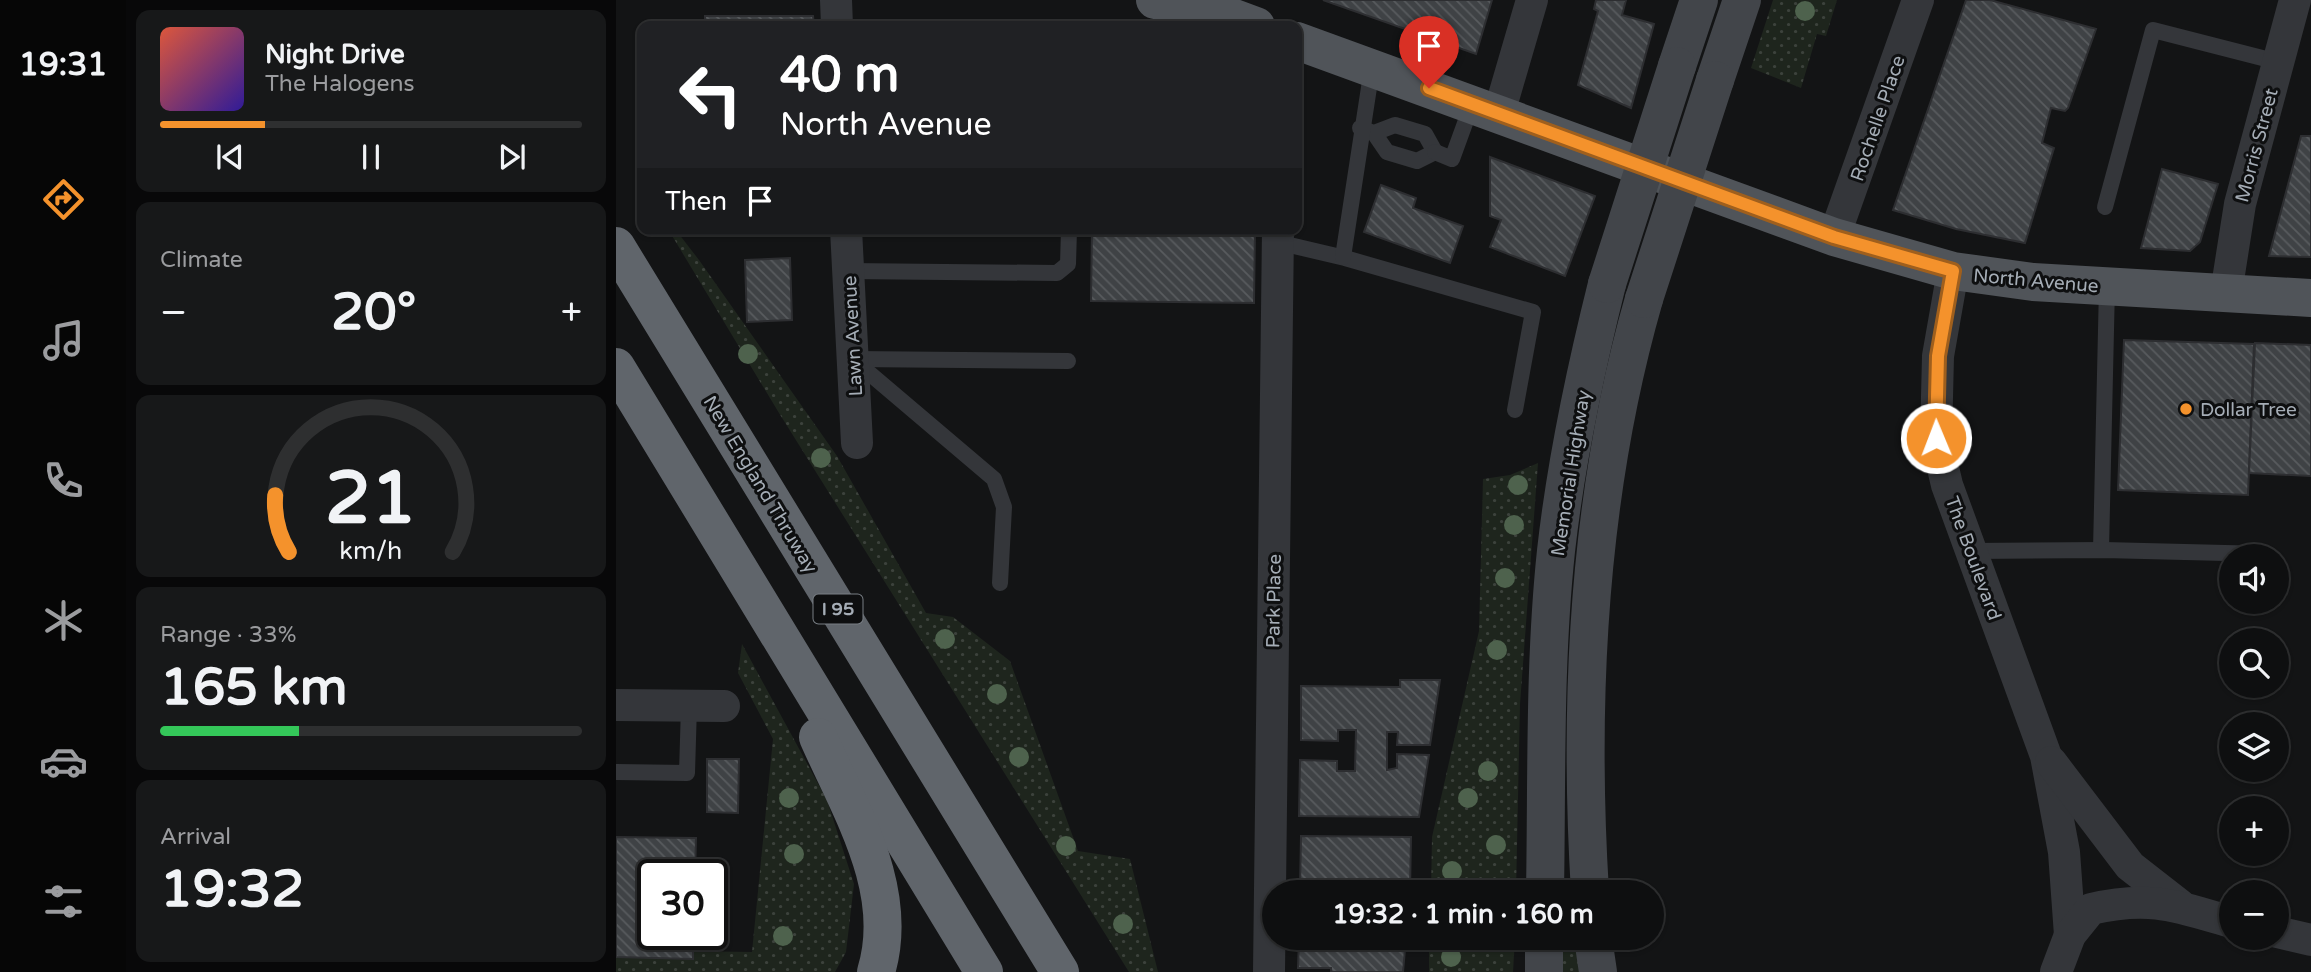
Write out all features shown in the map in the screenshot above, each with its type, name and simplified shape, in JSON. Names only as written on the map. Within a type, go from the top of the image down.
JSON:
[{"type":"highway","name":"New England Thruway","points":[[616,246],[1060,972]]},
{"type":"highway","points":[[616,367],[984,972]]},
{"type":"highway","points":[[750,585],[873,865],[883,913],[883,936],[876,972]]},
{"type":"main road","points":[[1155,0],[1242,21]]},
{"type":"main road","name":"Memorial Highway","points":[[1545,880],[1549,656],[1556,552],[1569,452],[1607,284],[1699,0]]},
{"type":"main road","name":"Memorial Highway","points":[[1590,880],[1586,737],[1594,580],[1616,421],[1644,299],[1742,0]]},
{"type":"main road","name":"North Avenue","points":[[1302,43],[1834,237],[1953,271],[1995,279],[2311,298]]},
{"type":"main road","points":[[1544,950],[1544,972]]},
{"type":"main road","points":[[1595,950],[1598,972]]},
{"type":"street","points":[[836,0],[837,21]]},
{"type":"street","points":[[1486,108],[1532,0]]},
{"type":"street","name":"Rochelle Place","points":[[1834,237],[1918,0]]},
{"type":"street","name":"Morris Street","points":[[2226,293],[2240,204],[2295,0]]},
{"type":"street","name":"Lawn Avenue","points":[[846,235],[857,443]]},
{"type":"street","name":"Park Place","points":[[1269,972],[1277,235]]},
{"type":"street","name":"The Boulevard","points":[[1953,271],[1938,356],[1936,438],[1947,485],[2046,756],[2064,852],[2070,935]]},
{"type":"street","points":[[616,705],[724,706]]},
{"type":"street","name":"The Boulevard","points":[[2046,756],[2130,866],[2181,905]]},
{"type":"street","points":[[2056,972],[2070,935],[2091,909],[2138,901],[2181,905],[2219,918]]},
{"type":"street","points":[[2289,935],[2311,940]]},
{"type":"lane","points":[[2105,206],[2153,30],[2278,62]]},
{"type":"lane","points":[[1343,257],[1367,131],[1372,68]]},
{"type":"lane","points":[[1367,131],[1395,125],[1424,134],[1435,152],[1452,159],[1486,108]]},
{"type":"lane","points":[[1367,131],[1388,152],[1417,162],[1435,152]]},
{"type":"lane","points":[[848,271],[1056,273],[1068,264],[1069,235]]},
{"type":"lane","points":[[1277,235],[1533,312],[1515,410]]},
{"type":"lane","points":[[2101,550],[2107,286]]},
{"type":"lane","points":[[853,359],[1068,361]]},
{"type":"lane","points":[[853,359],[994,479],[1004,507],[1000,583]]},
{"type":"lane","points":[[1971,551],[2219,553]]},
{"type":"lane","points":[[616,772],[687,773],[690,706]]},
{"type":"shaded area","points":[[1773,0],[1837,0],[1826,36],[1817,34],[1801,88],[1751,68]]},
{"type":"shaded area","points":[[672,235],[680,235],[699,260],[837,456],[926,613],[953,617],[1010,661],[1078,851],[1130,859],[1158,972],[1129,972],[779,413]]},
{"type":"shaded area","points":[[1538,463],[1520,704],[1516,880],[1431,880],[1432,837],[1479,631],[1483,479],[1510,475]]},
{"type":"shaded area","points":[[742,644],[827,800],[854,884],[846,952],[835,972],[616,972],[616,950],[752,952],[773,739],[738,673]]},
{"type":"shaded area","points":[[1429,950],[1514,950],[1513,972],[1429,972]]},
{"type":"shaded area","points":[[1562,950],[1579,950],[1581,972],[1561,972]]},
{"type":"building","points":[[1323,0],[1492,0],[1476,54]]},
{"type":"building","points":[[1596,0],[1626,0],[1622,15],[1654,24],[1631,108],[1578,85],[1598,11],[1594,9]]},
{"type":"building","points":[[1966,0],[1990,0],[2096,29],[2068,108],[2065,111],[2051,108],[2042,143],[2054,148],[2025,243],[1956,229],[1893,210]]},
{"type":"building","points":[[705,16],[813,16],[814,21],[705,21]]},
{"type":"building","points":[[2301,136],[2311,136],[2311,257],[2269,256]]},
{"type":"building","points":[[1490,157],[1595,196],[1565,276],[1490,247],[1501,220],[1490,216]]},
{"type":"building","points":[[2162,169],[2218,184],[2200,242],[2190,251],[2141,248]]},
{"type":"building","points":[[1381,185],[1416,198],[1413,208],[1463,226],[1450,263],[1364,232]]},
{"type":"building","points":[[1092,235],[1255,235],[1254,303],[1091,301]]},
{"type":"building","points":[[790,258],[792,320],[747,322],[745,260]]},
{"type":"building","name":"Dollar Tree","points":[[2124,340],[2254,344],[2248,495],[2118,490]]},
{"type":"building","points":[[2255,343],[2311,345],[2311,476],[2249,473]]},
{"type":"building","points":[[1400,680],[1440,680],[1430,745],[1397,745],[1398,732],[1387,732],[1387,770],[1397,768],[1397,754],[1429,755],[1419,817],[1299,816],[1300,760],[1337,761],[1337,771],[1355,771],[1356,730],[1338,730],[1338,741],[1301,740],[1301,686],[1400,687]]},
{"type":"building","points":[[707,759],[739,759],[738,813],[707,812]]},
{"type":"building","points":[[1301,836],[1411,837],[1410,880],[1300,880]]},
{"type":"building","points":[[616,837],[696,838],[695,859],[637,859],[637,950],[693,950],[693,959],[616,957]]},
{"type":"building","points":[[1299,950],[1405,950],[1403,972],[1331,972],[1331,968],[1298,968]]},
{"type":"place","name":"Dollar Tree","points":[[2186,409]]},
{"type":"route","points":[[1429,88],[1834,237],[1953,271],[1938,356],[1936,438]]}]
